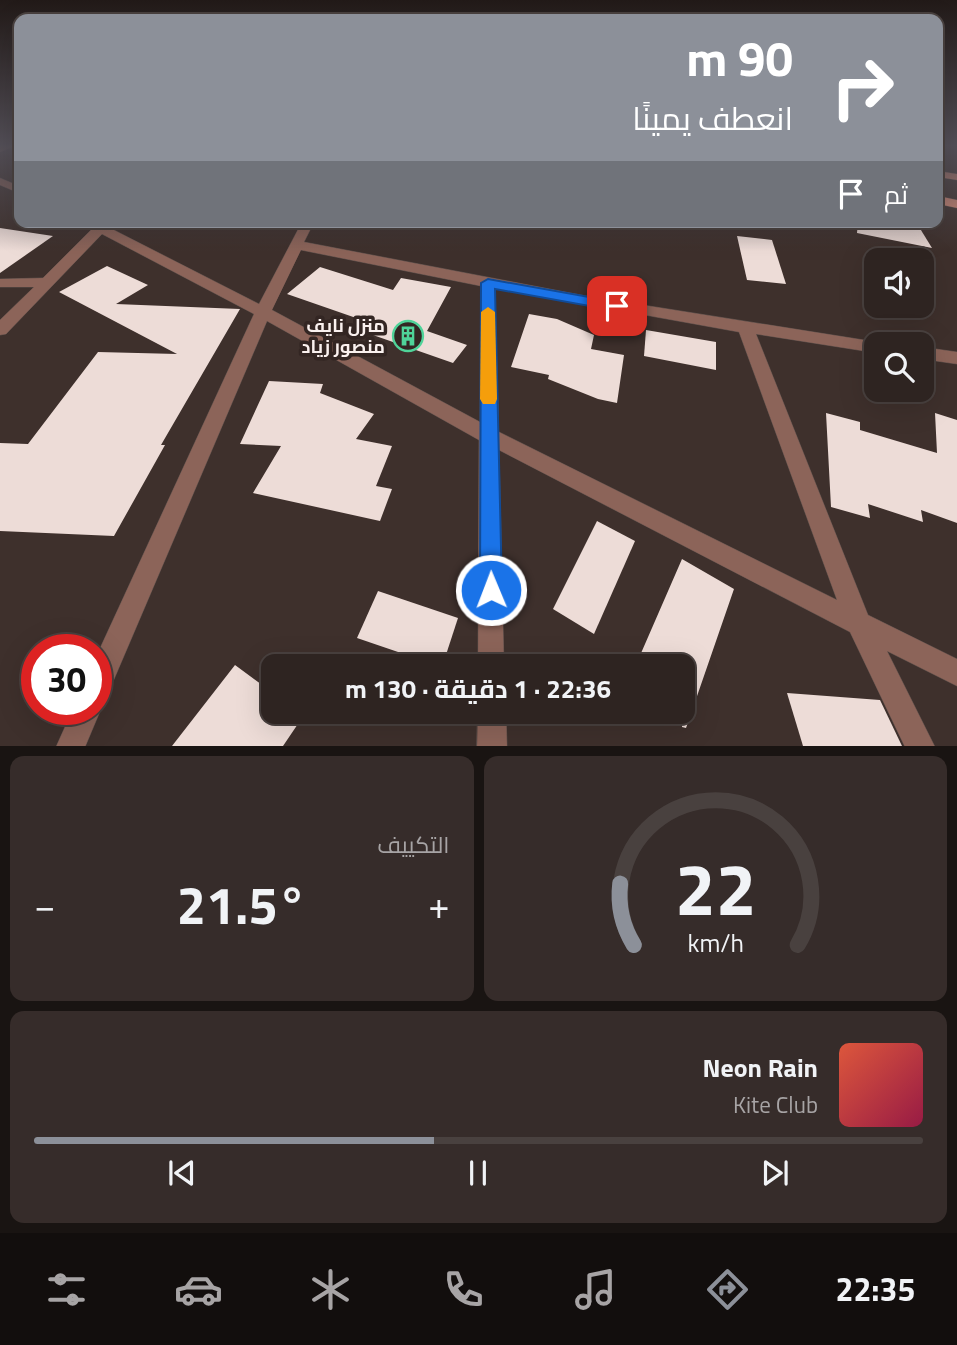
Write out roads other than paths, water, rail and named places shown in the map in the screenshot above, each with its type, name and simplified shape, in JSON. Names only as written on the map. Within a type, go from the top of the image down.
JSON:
[{"type":"street","points":[[0,330],[94,228]]},
{"type":"street","points":[[106,228],[489,436],[957,673]]},
{"type":"street","points":[[112,652],[263,312],[305,228]]},
{"type":"street","points":[[297,245],[488,283],[746,329],[864,345]]},
{"type":"street","points":[[0,283],[45,282]]},
{"type":"street","points":[[488,283],[491,654]]},
{"type":"street","points":[[746,329],[858,621],[920,746]]},
{"type":"street","points":[[934,355],[957,358]]},
{"type":"street","points":[[492,724],[492,746]]},
{"type":"street","points":[[71,746],[80,725]]},
{"type":"place","name":"منزل نايف منصور زياد","points":[[408,336]]}]
